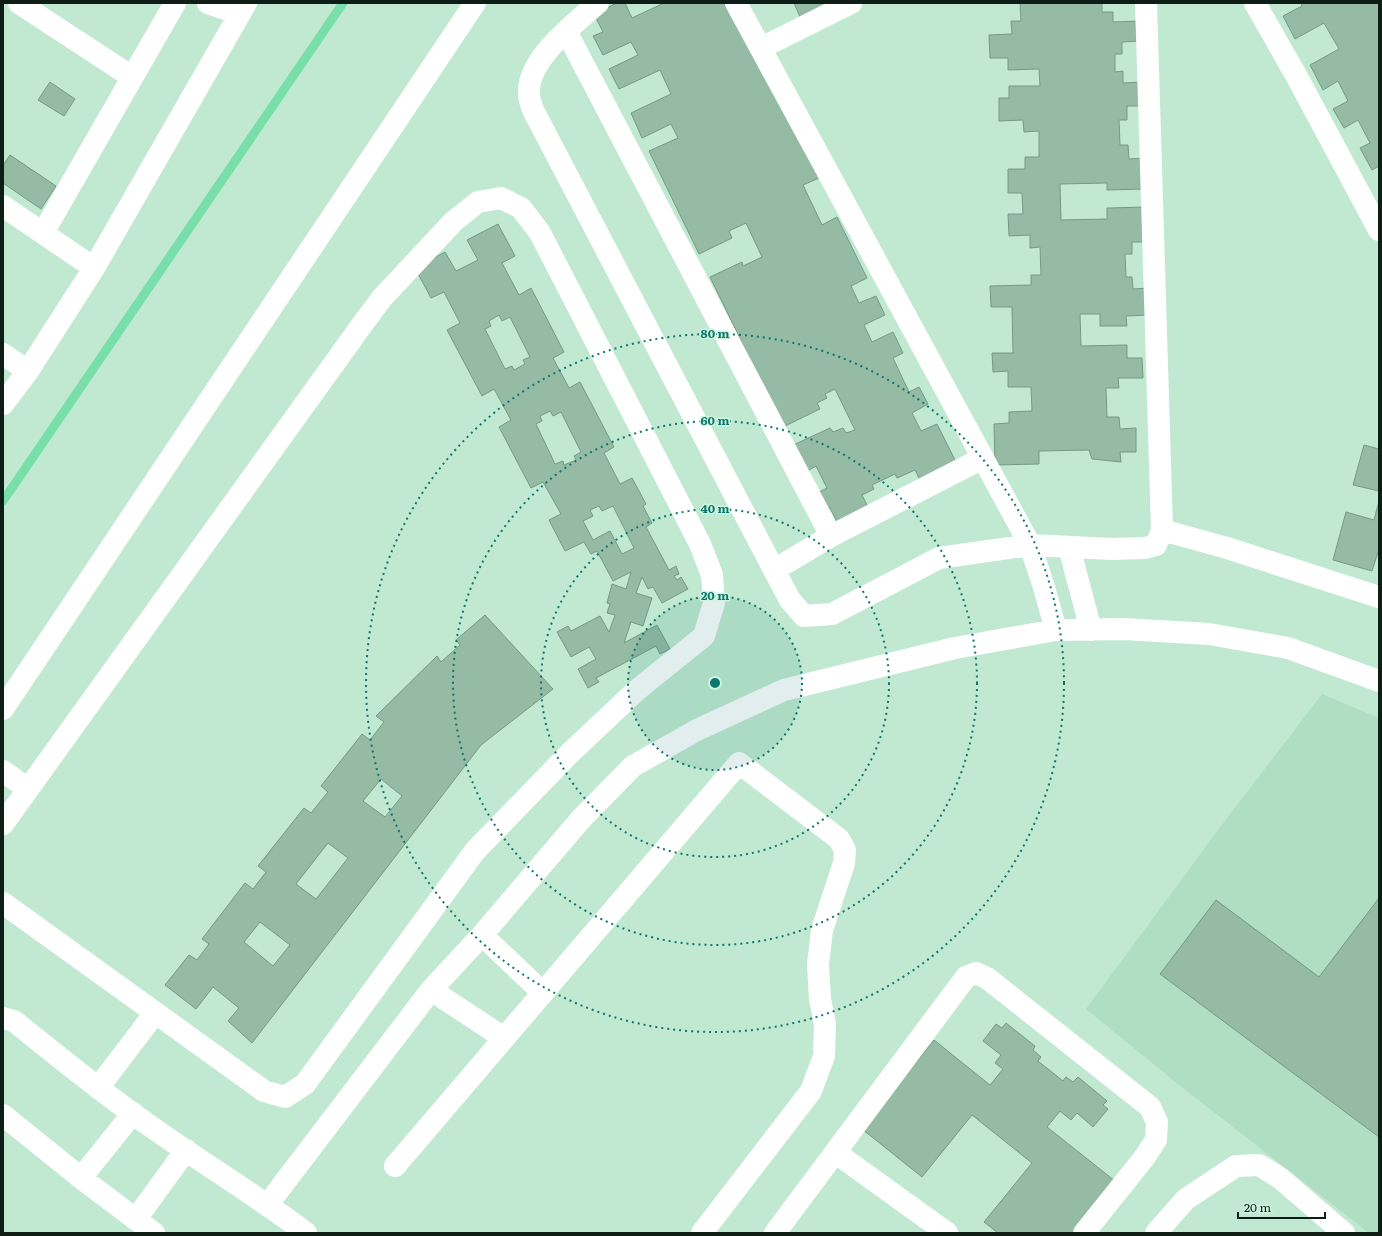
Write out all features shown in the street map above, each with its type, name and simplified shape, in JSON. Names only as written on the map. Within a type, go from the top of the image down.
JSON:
[{"type":"street","points":[[19,3],[132,77]]},
{"type":"street","points":[[43,233],[174,3]]},
{"type":"street","points":[[3,404],[28,371],[94,268],[243,8],[208,3]]},
{"type":"street","points":[[3,709],[475,3]]},
{"type":"street","points":[[598,3],[549,48],[532,74],[528,92],[533,110],[790,600],[804,616],[832,614],[939,558],[1030,545],[1112,549],[1145,548],[1156,545],[1162,530],[1146,3]]},
{"type":"street","points":[[736,3],[1030,545],[1056,630]]},
{"type":"street","points":[[760,48],[851,3]]},
{"type":"street","points":[[1254,3],[1297,77],[1379,230]]},
{"type":"street","points":[[566,31],[831,536]]},
{"type":"street","points":[[3,824],[382,298],[454,221],[478,202],[501,198],[521,208],[540,233],[700,544],[712,575],[714,603],[704,636],[637,690],[570,754],[475,851],[305,1084],[285,1097],[264,1091],[3,903]]},
{"type":"street","points":[[3,206],[94,268]]},
{"type":"street","points":[[3,354],[28,371]]},
{"type":"street","points":[[774,570],[831,536],[983,458]]},
{"type":"street","points":[[1162,530],[1227,548],[1379,597]]},
{"type":"street","points":[[1069,546],[1091,630]]},
{"type":"street","points":[[268,1204],[431,990],[482,935],[581,819],[633,766],[697,730],[784,690],[955,648],[1056,630],[1124,629],[1216,635],[1288,648],[1379,681]]},
{"type":"street","points":[[395,1166],[739,763],[839,839],[845,850],[844,863],[822,930],[818,964],[820,998],[825,1024],[824,1056],[811,1091],[702,1233]]},
{"type":"street","points":[[3,771],[28,789]]},
{"type":"street","points":[[482,935],[543,993]]},
{"type":"street","points":[[775,1233],[966,977],[976,973],[987,978],[1150,1107],[1157,1122],[1156,1140],[1144,1158],[1084,1233]]},
{"type":"street","points":[[431,990],[504,1038]]},
{"type":"street","points":[[98,1088],[155,1013]]},
{"type":"street","points":[[7,1014],[98,1088],[186,1150],[268,1204],[306,1233]]},
{"type":"street","points":[[81,1178],[133,1113]]},
{"type":"street","points":[[3,1115],[81,1178],[154,1233]]},
{"type":"street","points":[[136,1220],[186,1150]]},
{"type":"street","points":[[836,1153],[948,1233]]},
{"type":"street","points":[[1156,1233],[1186,1199],[1223,1174],[1236,1166],[1259,1165],[1280,1178],[1344,1233]]},
{"type":"shaded area","points":[[1322,694],[1379,718],[1379,1233],[1369,1233],[1179,1085],[1086,1009],[1221,826]]},
{"type":"building","points":[[617,3],[625,3],[632,18],[664,3],[729,3],[819,178],[803,185],[822,225],[837,217],[867,278],[851,286],[859,303],[876,296],[885,315],[864,325],[872,342],[893,332],[903,353],[893,358],[909,392],[919,387],[928,404],[912,413],[921,431],[937,424],[959,468],[923,486],[915,470],[897,478],[895,474],[872,485],[874,489],[862,495],[870,511],[839,526],[830,508],[821,513],[813,495],[827,488],[816,466],[802,474],[789,447],[830,428],[833,432],[843,428],[846,433],[855,430],[835,389],[825,394],[827,398],[817,403],[820,409],[783,427],[710,277],[742,262],[743,266],[762,257],[746,223],[729,231],[732,238],[699,254],[649,151],[678,138],[671,124],[642,138],[631,113],[671,94],[660,70],[619,89],[609,69],[638,55],[631,42],[603,55],[593,36],[603,32],[594,14]]},
{"type":"building","points":[[794,3],[835,3],[801,19]]},
{"type":"building","points":[[1020,3],[1102,3],[1102,12],[1113,12],[1113,22],[1141,21],[1142,41],[1122,42],[1122,54],[1115,54],[1115,72],[1123,71],[1123,83],[1143,82],[1144,106],[1127,106],[1127,120],[1119,120],[1120,145],[1128,145],[1129,159],[1145,158],[1146,189],[1107,190],[1107,183],[1060,184],[1061,220],[1107,219],[1107,208],[1147,207],[1147,242],[1132,242],[1132,254],[1125,254],[1126,277],[1132,277],[1133,289],[1149,288],[1149,315],[1126,316],[1127,326],[1100,326],[1100,314],[1080,314],[1081,346],[1127,345],[1127,358],[1142,358],[1143,378],[1118,378],[1119,388],[1106,388],[1107,417],[1119,417],[1120,429],[1136,428],[1136,452],[1120,452],[1121,462],[1092,459],[1089,450],[1039,451],[1039,464],[995,465],[994,424],[1009,423],[1009,412],[1032,411],[1031,387],[1008,387],[1008,371],[993,372],[992,353],[1013,353],[1012,307],[991,307],[990,286],[1031,285],[1031,275],[1041,275],[1040,247],[1030,248],[1030,235],[1009,236],[1008,214],[1023,214],[1022,193],[1008,193],[1008,169],[1025,169],[1025,157],[1039,157],[1039,131],[1024,132],[1023,120],[999,121],[999,98],[1009,98],[1009,86],[1040,86],[1039,69],[1008,70],[1008,58],[990,58],[989,35],[1012,34],[1011,21],[1021,21]]},
{"type":"building","points":[[1301,3],[1379,3],[1379,166],[1372,170],[1360,148],[1370,143],[1358,120],[1344,128],[1333,109],[1348,101],[1338,81],[1323,90],[1310,65],[1339,49],[1324,23],[1295,39],[1283,16],[1302,6]]},
{"type":"building","points":[[50,82],[75,99],[64,116],[38,100]]},
{"type":"building","points":[[10,155],[56,186],[41,209],[3,183],[3,165]]},
{"type":"building","points":[[498,224],[515,256],[502,263],[519,295],[531,288],[564,352],[553,358],[569,388],[580,382],[614,447],[604,453],[620,484],[632,478],[646,504],[643,506],[652,523],[646,527],[669,570],[676,566],[679,574],[674,576],[677,580],[681,577],[688,589],[662,603],[653,587],[648,589],[642,577],[636,593],[652,598],[643,626],[631,622],[624,643],[657,625],[670,649],[660,654],[656,646],[596,678],[599,682],[588,688],[578,669],[596,659],[589,647],[571,657],[557,632],[568,626],[571,631],[600,616],[609,632],[615,615],[607,613],[610,604],[607,603],[612,584],[626,589],[631,572],[613,581],[597,551],[591,554],[584,542],[565,551],[549,520],[561,514],[543,482],[531,488],[499,427],[511,420],[494,389],[482,396],[447,330],[460,323],[444,292],[431,298],[415,268],[445,252],[456,271],[478,260],[467,240]],"holes":[[[499,315],[502,321],[510,317],[530,357],[523,360],[525,364],[514,370],[512,366],[505,369],[485,329],[491,326],[489,321]],[[550,411],[553,416],[561,412],[581,452],[574,456],[576,460],[564,465],[563,461],[555,464],[536,424],[542,421],[540,416]],[[599,506],[602,511],[613,506],[634,548],[622,554],[610,531],[593,540],[583,521],[593,516],[590,510]]]},
{"type":"building","points":[[1364,445],[1379,449],[1379,491],[1353,485]]},
{"type":"building","points":[[1379,501],[1379,549],[1372,571],[1333,560],[1346,512],[1374,520]]},
{"type":"building","points":[[485,615],[553,689],[481,745],[252,1043],[228,1021],[239,1008],[213,987],[196,1009],[165,985],[189,955],[197,960],[209,944],[202,939],[245,883],[253,889],[266,872],[258,866],[304,808],[311,813],[328,792],[321,786],[362,734],[370,740],[384,722],[376,716],[437,656],[441,662],[460,645],[456,640]],"holes":[[[381,779],[402,796],[385,817],[363,801]],[[328,843],[348,858],[316,899],[296,884]],[[260,922],[290,945],[273,966],[244,942]]]},
{"type":"building","points":[[1379,898],[1379,1137],[1160,974],[1216,900],[1319,977]]},
{"type":"building","points":[[1006,1023],[1035,1046],[1033,1050],[1041,1057],[1038,1061],[1063,1081],[1066,1077],[1073,1082],[1078,1077],[1107,1101],[1103,1105],[1108,1109],[1093,1127],[1077,1113],[1071,1120],[1060,1111],[1047,1127],[1115,1181],[1074,1233],[998,1233],[984,1222],[1032,1163],[972,1115],[922,1177],[862,1129],[934,1040],[990,1085],[1003,1069],[995,1063],[1001,1055],[983,1041],[996,1024],[1002,1028]]},
{"type":"waterway","points":[[3,501],[343,3]]}]
